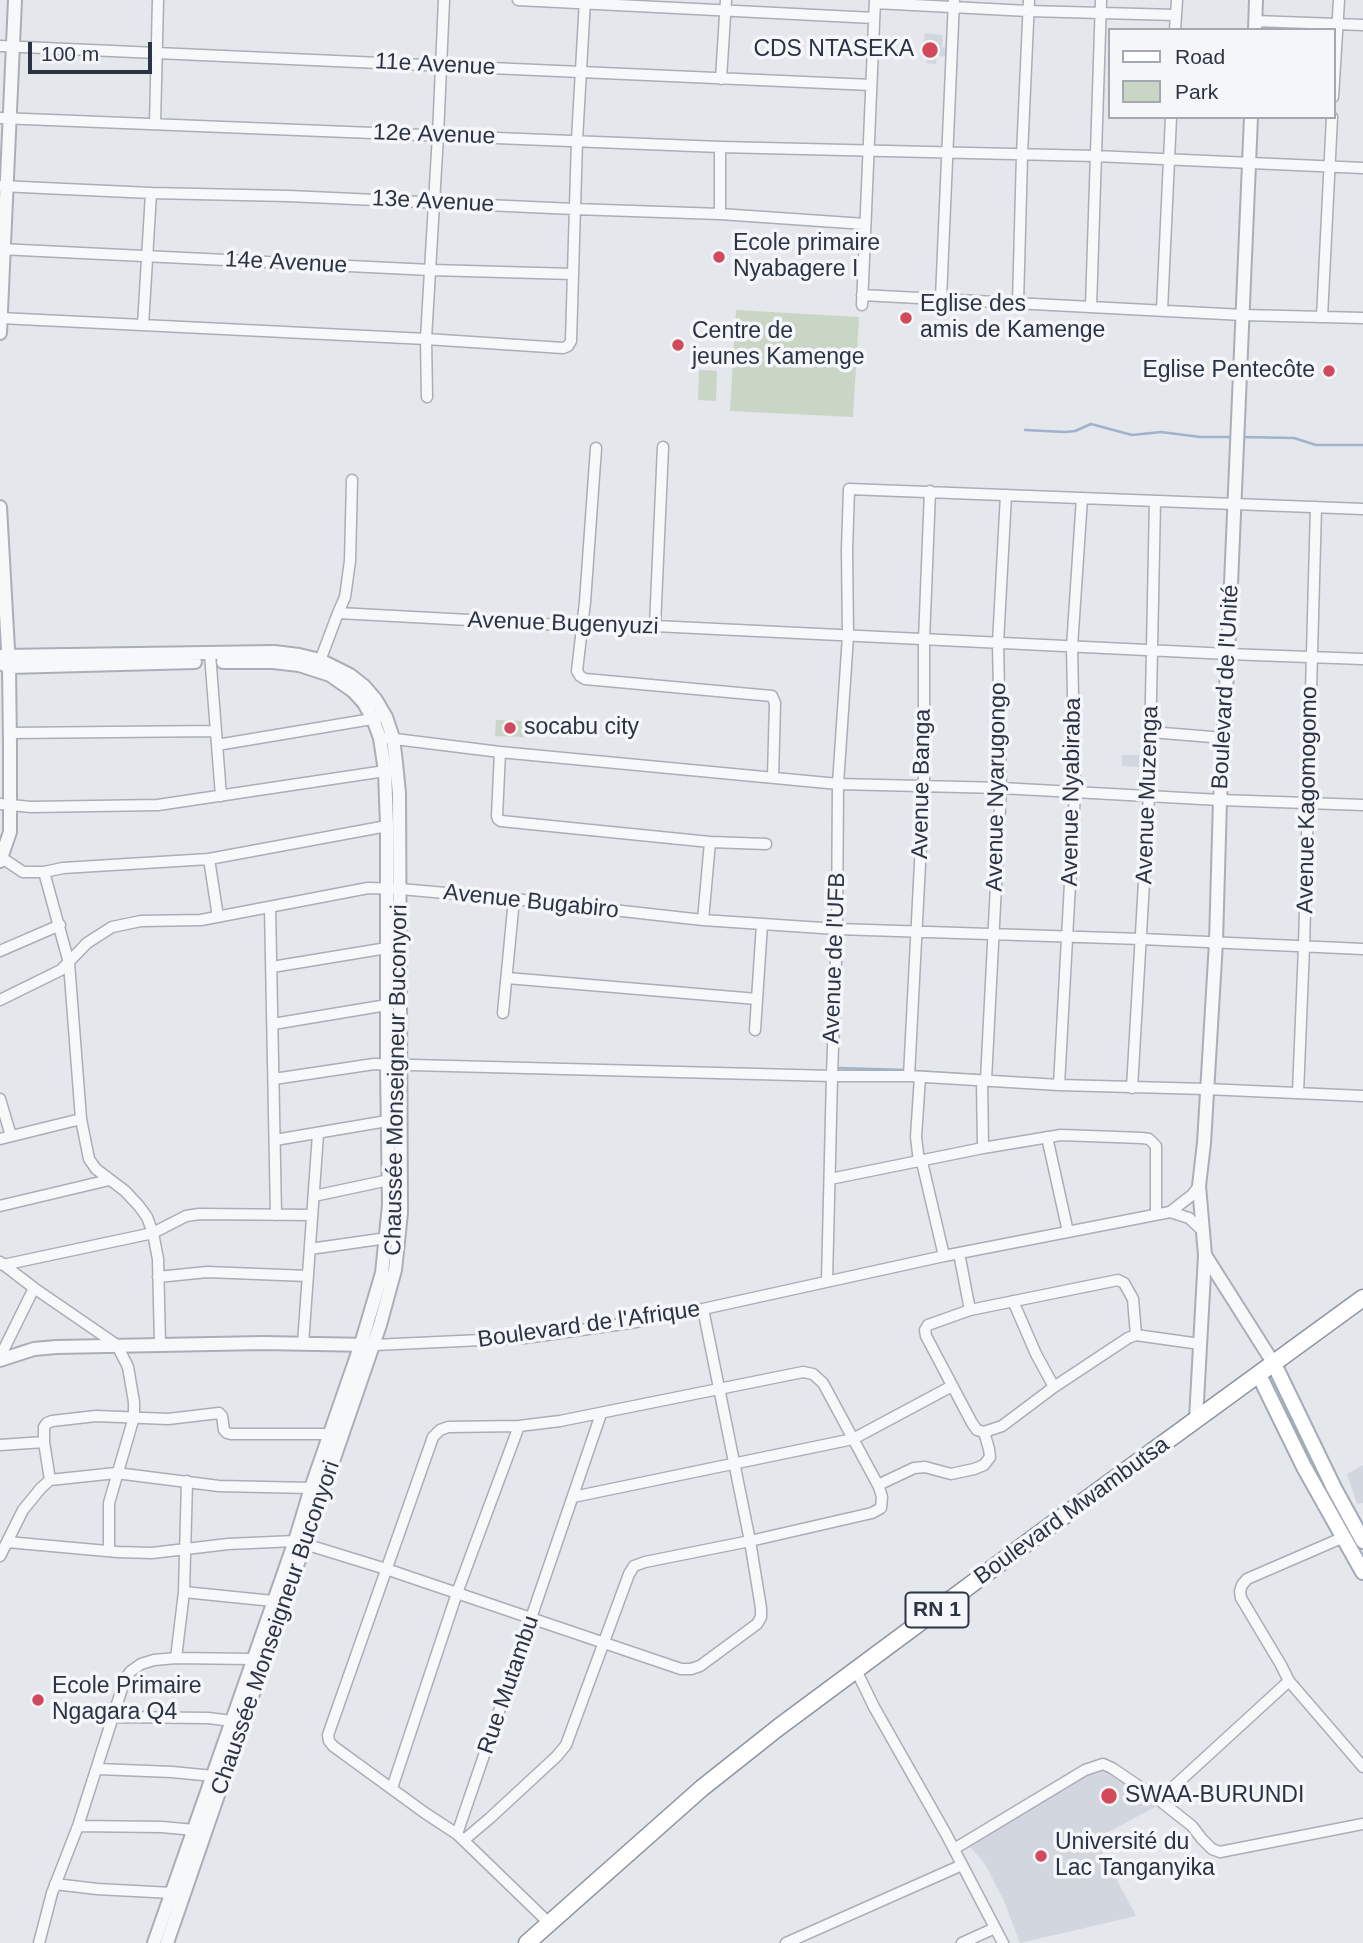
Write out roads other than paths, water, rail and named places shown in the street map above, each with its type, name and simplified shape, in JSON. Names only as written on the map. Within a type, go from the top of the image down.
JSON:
[{"type":"highway","name":"Boulevard Mwambutsa","points":[[527,1943],[702,1788],[779,1727],[1363,1298]]},
{"type":"main road","points":[[1274,1364],[1363,1541]]},
{"type":"main road","points":[[1259,1375],[1304,1467],[1363,1572]]},
{"type":"street","points":[[0,333],[6,47],[15,0]]},
{"type":"street","points":[[155,124],[158,0]]},
{"type":"street","points":[[427,397],[426,339],[439,135],[444,0]]},
{"type":"street","points":[[518,0],[585,1],[874,18]]},
{"type":"street","points":[[721,79],[726,0]]},
{"type":"street","points":[[1091,307],[1101,0]]},
{"type":"street","points":[[1175,28],[1177,0]]},
{"type":"street","points":[[1256,0],[1255,25],[1363,25]]},
{"type":"street","points":[[1335,68],[1339,0]]},
{"type":"street","points":[[1,318],[563,348],[568,346],[571,341],[574,209],[585,1]]},
{"type":"street","points":[[1176,15],[1101,14],[1028,5],[875,1],[862,300],[941,298],[1243,315],[1363,318]]},
{"type":"street","points":[[941,298],[953,4]]},
{"type":"street","points":[[1018,303],[1028,5]]},
{"type":"street","name":"11e Avenue","points":[[6,47],[871,85]]},
{"type":"street","name":"12e Avenue","points":[[4,118],[720,147],[1095,156],[1363,168]]},
{"type":"street","points":[[1162,310],[1171,119]]},
{"type":"street","name":"Boulevard de l'Unité","points":[[1196,1419],[1205,1255],[1199,1186],[1216,942],[1251,119]]},
{"type":"street","points":[[1322,317],[1332,119]]},
{"type":"street","points":[[720,147],[720,214]]},
{"type":"street","name":"13e Avenue","points":[[3,186],[720,214],[865,224]]},
{"type":"street","points":[[143,325],[151,192]]},
{"type":"street","name":"14e Avenue","points":[[2,249],[430,270],[573,274]]},
{"type":"street","points":[[655,626],[663,447]]},
{"type":"street","points":[[596,448],[585,602],[577,671],[585,679],[772,696],[775,703],[773,777]]},
{"type":"street","points":[[318,665],[345,597],[350,561],[352,480]]},
{"type":"street","name":"Avenue de l'UFB","points":[[827,1281],[837,929],[838,784],[848,636],[849,489],[930,491]]},
{"type":"street","points":[[930,491],[1363,509]]},
{"type":"street","name":"Avenue Banga","points":[[930,491],[924,640],[924,786],[917,931],[916,1137],[944,1256]]},
{"type":"street","name":"Avenue Nyarugongo","points":[[983,1148],[984,1080],[1001,788],[998,643],[1006,495]]},
{"type":"street","name":"Avenue Nyabiraba","points":[[1059,1085],[1075,792],[1072,647],[1082,498]]},
{"type":"street","name":"Avenue Muzenga","points":[[1132,1088],[1149,796],[1155,501]]},
{"type":"street","name":"Avenue Kagomogomo","points":[[1298,1093],[1316,507]]},
{"type":"street","points":[[0,508],[4,661],[10,733],[5,805],[10,832],[1,859],[23,872],[209,859],[387,826]]},
{"type":"street","name":"Avenue Bugenyuzi","points":[[338,613],[1363,659]]},
{"type":"street","points":[[211,658],[221,796]]},
{"type":"street","name":"Chaussée Monseigneur Buconyori","points":[[4,661],[211,658],[318,665],[353,691],[379,718],[399,793],[387,948],[387,1005],[401,1213],[399,1244],[389,1296],[330,1434],[311,1488],[274,1635],[167,1943]]},
{"type":"street","points":[[217,745],[379,718]]},
{"type":"street","points":[[10,733],[215,731]]},
{"type":"street","points":[[1151,732],[1224,738]]},
{"type":"street","points":[[386,738],[500,752],[838,784],[1001,788],[1363,805]]},
{"type":"street","name":"Chaussée Monseigneur Buconyori","points":[[154,1943],[367,1345],[382,1273],[387,1238],[387,1121],[393,1065],[393,889],[384,771],[386,738]]},
{"type":"street","points":[[500,752],[498,820],[710,842],[766,845]]},
{"type":"street","points":[[5,805],[138,806],[384,771]]},
{"type":"street","points":[[703,920],[710,842]]},
{"type":"street","points":[[209,859],[218,917]]},
{"type":"street","points":[[44,872],[69,963],[82,1119],[89,1159],[96,1169],[125,1191],[147,1217],[158,1259],[160,1345]]},
{"type":"street","name":"Avenue Bugabiro","points":[[0,1000],[51,975],[69,963],[87,943],[112,927],[141,921],[183,922],[352,891],[393,889],[703,920],[837,929],[1363,949]]},
{"type":"street","points":[[503,1013],[514,899]]},
{"type":"street","points":[[270,907],[276,1215]]},
{"type":"street","points":[[755,1030],[762,924]]},
{"type":"street","points":[[0,951],[60,925]]},
{"type":"street","points":[[272,967],[387,948]]},
{"type":"street","points":[[507,978],[757,999]]},
{"type":"street","points":[[273,1024],[387,1005]]},
{"type":"street","points":[[274,1079],[356,1066],[393,1065],[915,1076],[1059,1085],[1363,1096]]},
{"type":"street","points":[[0,1100],[5,1137],[82,1119]]},
{"type":"street","points":[[275,1140],[387,1121]]},
{"type":"street","points":[[303,1344],[318,1134]]},
{"type":"street","points":[[830,1180],[1047,1137],[1074,1134],[1142,1138],[1154,1142],[1156,1146],[1156,1214]]},
{"type":"street","points":[[1047,1137],[1068,1232]]},
{"type":"street","points":[[0,1206],[109,1180]]},
{"type":"street","points":[[314,1196],[388,1180]]},
{"type":"street","points":[[1170,1212],[1199,1186]]},
{"type":"street","points":[[1170,1212],[1189,1218],[1203,1231]]},
{"type":"street","name":"Boulevard de l'Afrique","points":[[0,1359],[34,1349],[56,1347],[367,1345],[525,1338],[703,1309],[944,1256],[1170,1212]]},
{"type":"street","points":[[2,1264],[153,1233],[186,1216],[312,1215]]},
{"type":"street","points":[[310,1250],[387,1238]]},
{"type":"street","points":[[959,1253],[970,1310]]},
{"type":"street","name":"Boulevard de l'Unité","points":[[1205,1255],[1274,1364]]},
{"type":"street","points":[[2,1264],[117,1345],[128,1367],[134,1417],[109,1503],[109,1551]]},
{"type":"street","points":[[158,1277],[206,1272],[308,1276]]},
{"type":"street","points":[[1136,1335],[1133,1299],[1124,1283],[1118,1280],[970,1310],[928,1325],[925,1330],[977,1430],[984,1432],[1002,1426],[1054,1387],[1122,1341],[1136,1335],[1200,1343]]},
{"type":"street","points":[[0,1359],[34,1288]]},
{"type":"street","points":[[1013,1301],[1054,1387]]},
{"type":"street","points":[[7,1542],[152,1553],[228,1544],[299,1542],[681,1669],[691,1670],[758,1624],[761,1617],[750,1541],[703,1309]]},
{"type":"street","points":[[460,1837],[490,1818],[566,1745],[629,1573],[634,1566],[872,1513],[881,1508],[882,1497],[878,1485],[823,1383],[813,1374],[803,1372],[601,1414],[519,1426],[448,1427],[433,1437],[328,1735],[329,1741],[460,1837],[549,1923]]},
{"type":"street","points":[[573,1497],[853,1439],[952,1386]]},
{"type":"street","points":[[50,1480],[44,1427],[52,1421],[96,1416],[167,1419],[219,1413],[225,1430],[231,1434],[330,1434]]},
{"type":"street","name":"Rue Mutambu","points":[[460,1837],[601,1414]]},
{"type":"street","points":[[392,1788],[457,1593],[519,1426]]},
{"type":"street","points":[[878,1485],[914,1468],[925,1466],[951,1474],[984,1465],[990,1457],[984,1432]]},
{"type":"street","points":[[0,1445],[44,1442]]},
{"type":"street","points":[[0,1556],[23,1510],[50,1480],[116,1473],[246,1488],[311,1488]]},
{"type":"street","points":[[176,1658],[184,1592],[187,1482]]},
{"type":"street","points":[[1345,1537],[1247,1579],[1240,1591],[1241,1598],[1289,1681],[1363,1767]]},
{"type":"street","points":[[184,1592],[274,1601]]},
{"type":"street","points":[[39,1943],[55,1884],[78,1826],[125,1679],[131,1671],[154,1660],[253,1659]]},
{"type":"street","points":[[856,1670],[1003,1943]]},
{"type":"street","points":[[1159,1800],[1289,1681]]},
{"type":"street","points":[[114,1717],[208,1718],[232,1721]]},
{"type":"street","points":[[954,1849],[1085,1770],[1103,1764],[1159,1800],[1192,1826],[1212,1849],[1220,1852],[1363,1824]]},
{"type":"street","points":[[97,1769],[213,1776]]},
{"type":"street","points":[[78,1826],[194,1830]]},
{"type":"street","points":[[786,1943],[962,1865]]},
{"type":"street","points":[[55,1884],[172,1893]]},
{"type":"street","points":[[962,1943],[995,1928]]},
{"type":"waterway","points":[[1025,430],[1065,432],[1091,424],[1132,435],[1161,432],[1200,437],[1232,437]]},
{"type":"waterway","points":[[1242,437],[1294,438],[1316,445],[1363,445]]},
{"type":"waterway","points":[[838,1068],[907,1070]]},
{"type":"waterway","points":[[913,1071],[976,1075]]},
{"type":"place","name":"CDS NTASEKA","points":[[930,50]]},
{"type":"place","name":"Ecole primaire Nyabagere I","points":[[719,257]]},
{"type":"place","name":"Eglise des amis de Kamenge","points":[[906,318]]},
{"type":"place","name":"Centre de jeunes Kamenge","points":[[678,345]]},
{"type":"place","name":"Eglise Pentecôte","points":[[1329,371]]},
{"type":"place","name":"socabu city","points":[[510,728]]},
{"type":"place","name":"Ecole Primaire Ngagara Q4","points":[[38,1700]]},
{"type":"place","name":"SWAA-BURUNDI","points":[[1109,1796]]},
{"type":"place","name":"Université du Lac Tanganyika","points":[[1041,1856]]}]
